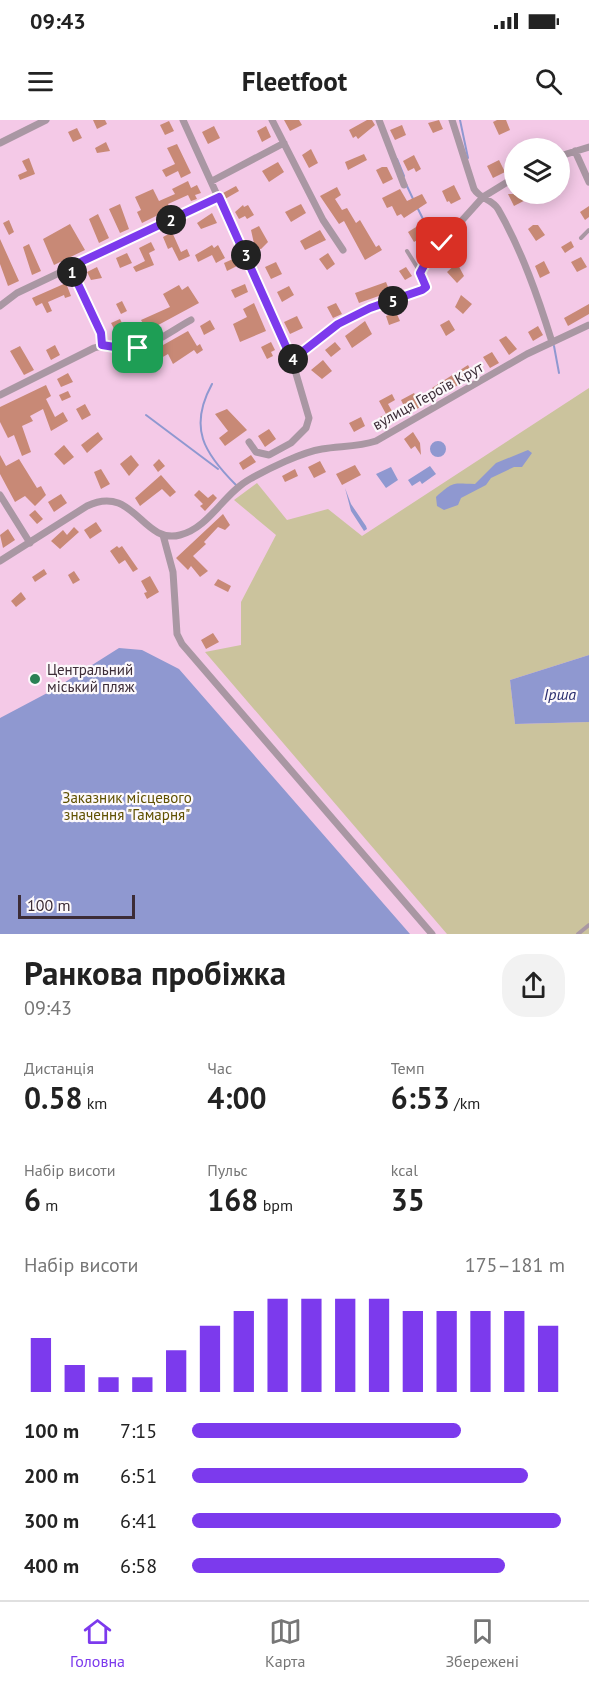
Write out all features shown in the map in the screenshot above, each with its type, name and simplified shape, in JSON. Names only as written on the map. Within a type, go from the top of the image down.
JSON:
[{"type":"street","points":[[0,143],[46,120]]},
{"type":"street","points":[[183,120],[292,360],[307,408],[309,418],[306,428],[291,442],[269,454],[256,452],[249,442]]},
{"type":"street","points":[[272,120],[323,220],[343,250]]},
{"type":"street","points":[[379,120],[404,185]]},
{"type":"street","points":[[452,120],[474,189],[491,201],[501,216],[536,290],[552,342]]},
{"type":"street","points":[[212,182],[284,143]]},
{"type":"street","points":[[570,153],[589,147]]},
{"type":"street","points":[[575,152],[589,182]]},
{"type":"street","points":[[292,360],[330,328],[370,308],[401,302],[426,287],[420,273],[431,254],[483,197],[504,184]]},
{"type":"street","points":[[0,306],[17,293],[219,197]]},
{"type":"street","points":[[70,267],[101,333],[102,345]]},
{"type":"street","points":[[0,395],[102,345],[127,349],[138,348],[191,320]]},
{"type":"street","name":"вулиця Героїв Крут","points":[[163,535],[178,536],[196,527],[227,497],[250,479],[321,449],[350,447],[376,441],[552,342],[589,325]]},
{"type":"street","points":[[0,495],[30,543]]},
{"type":"street","points":[[0,561],[87,506],[105,500],[128,506],[163,535],[173,572],[177,634],[182,644],[432,934]]},
{"type":"lane","points":[[581,238],[589,230]]},
{"type":"lane","points":[[407,251],[420,273]]},
{"type":"lane","points":[[578,934],[589,925]]},
{"type":"shaded area","points":[[589,388],[589,655],[510,680],[515,724],[589,722],[589,934],[447,934],[205,652],[241,645],[241,602],[276,535],[234,500],[257,483],[287,520],[328,509],[362,536]]},
{"type":"water","points":[[438,441],[446,449],[438,457],[430,449]]},
{"type":"water","points":[[528,450],[532,453],[522,467],[514,467],[491,478],[486,485],[461,498],[458,505],[444,510],[437,506],[436,497],[451,485],[475,484],[496,463]]},
{"type":"water","points":[[430,466],[436,474],[422,484],[420,481],[412,486],[408,480]]},
{"type":"water","points":[[391,467],[398,480],[386,488],[376,474]]},
{"type":"water","points":[[345,488],[351,504],[366,526],[367,529],[364,531],[351,511]]},
{"type":"water","name":"Заказник місцевого значення \"Гамарня\"","points":[[119,648],[142,650],[179,669],[410,934],[0,934],[0,718],[51,691]]},
{"type":"water","name":"Ірша","points":[[589,655],[589,722],[515,724],[510,680]]},
{"type":"building","points":[[93,120],[105,120],[107,124],[97,129]]},
{"type":"building","points":[[284,120],[299,120],[302,125],[290,131]]},
{"type":"building","points":[[367,120],[372,120],[375,125],[358,139],[356,136],[353,138],[349,130]]},
{"type":"building","points":[[439,120],[443,129],[433,133],[428,123]]},
{"type":"building","points":[[506,120],[510,130],[499,135],[493,122]]},
{"type":"building","points":[[169,121],[174,131],[165,135],[160,125]]},
{"type":"building","points":[[402,125],[406,135],[395,140],[390,130]]},
{"type":"building","points":[[214,126],[220,138],[208,144],[202,132]]},
{"type":"building","points":[[266,126],[271,137],[262,142],[257,131]]},
{"type":"building","points":[[77,128],[82,138],[73,142],[68,132]]},
{"type":"building","points":[[106,142],[110,151],[97,153],[95,148]]},
{"type":"building","points":[[177,144],[191,173],[181,178],[178,171],[166,177],[162,170],[175,164],[167,148]]},
{"type":"building","points":[[311,149],[318,163],[309,168],[302,155]]},
{"type":"building","points":[[364,154],[367,160],[348,170],[345,162]]},
{"type":"building","points":[[414,155],[421,169],[416,172],[414,168],[408,171],[403,161]]},
{"type":"building","points":[[29,158],[35,174],[20,180],[18,175],[27,171],[22,161]]},
{"type":"building","points":[[499,160],[504,172],[493,178],[487,166]]},
{"type":"building","points":[[278,162],[284,172],[269,182],[262,171]]},
{"type":"building","points":[[387,167],[393,179],[383,184],[376,170]]},
{"type":"building","points":[[188,181],[191,188],[197,185],[201,193],[195,195],[197,199],[191,201],[188,195],[168,204],[170,209],[142,223],[137,212],[141,210],[135,197],[153,189],[159,201],[175,194],[172,189]]},
{"type":"building","points":[[454,185],[461,199],[451,204],[447,202],[442,191]]},
{"type":"building","points":[[236,186],[239,191],[225,199],[223,193]]},
{"type":"building","points":[[337,187],[341,195],[335,199],[342,210],[347,208],[356,223],[360,220],[376,247],[379,245],[382,250],[365,260],[344,221],[339,224],[320,196]]},
{"type":"building","points":[[400,189],[407,201],[422,194],[427,203],[404,218],[401,214],[397,216],[392,206],[387,208],[382,198]]},
{"type":"building","points":[[120,204],[129,229],[120,233],[109,209]]},
{"type":"building","points":[[301,204],[306,213],[291,222],[285,212]]},
{"type":"building","points":[[243,205],[244,207],[248,205],[254,215],[247,219],[245,216],[239,219],[235,212]]},
{"type":"building","points":[[589,206],[589,217],[585,220],[580,212]]},
{"type":"building","points":[[212,213],[217,223],[201,229],[197,223]]},
{"type":"building","points":[[98,214],[109,238],[99,243],[89,219]]},
{"type":"building","points":[[9,220],[14,232],[9,235],[3,223]]},
{"type":"building","points":[[70,224],[85,250],[54,265],[43,239]]},
{"type":"building","points":[[421,224],[427,234],[414,242],[408,232]]},
{"type":"building","points":[[533,225],[538,225],[545,235],[536,241],[528,229]]},
{"type":"building","points":[[259,226],[268,242],[261,249],[255,248],[251,230]]},
{"type":"building","points":[[320,230],[326,240],[305,250],[300,241]]},
{"type":"building","points":[[172,232],[181,252],[187,249],[190,256],[179,261],[172,247],[168,249],[163,237]]},
{"type":"building","points":[[0,239],[19,281],[8,286],[0,264]]},
{"type":"building","points":[[571,241],[574,247],[565,253],[561,247]]},
{"type":"building","points":[[151,242],[155,250],[149,253],[154,265],[136,272],[133,267],[145,261],[139,248]]},
{"type":"building","points":[[29,244],[41,271],[32,275],[23,247]]},
{"type":"building","points":[[212,245],[214,248],[218,245],[225,258],[216,263],[212,255],[198,262],[195,255]]},
{"type":"building","points":[[127,253],[132,263],[120,268],[116,258]]},
{"type":"building","points":[[328,253],[335,264],[327,270],[319,259]]},
{"type":"building","points":[[581,257],[587,267],[577,272],[571,262]]},
{"type":"building","points":[[233,259],[237,266],[227,271],[224,263]]},
{"type":"building","points":[[544,261],[550,273],[540,278],[535,266]]},
{"type":"building","points":[[276,262],[282,274],[271,279],[265,267]]},
{"type":"building","points":[[457,263],[464,276],[457,283],[447,272]]},
{"type":"building","points":[[97,267],[102,278],[91,280],[87,272]]},
{"type":"building","points":[[406,267],[412,276],[405,280],[399,271]]},
{"type":"building","points":[[386,282],[390,292],[359,303],[355,293]]},
{"type":"building","points":[[66,283],[71,296],[65,298],[64,295],[48,302],[52,311],[47,313],[42,303],[36,306],[32,298]]},
{"type":"building","points":[[245,284],[248,292],[235,298],[231,290]]},
{"type":"building","points":[[179,285],[182,290],[188,286],[199,303],[149,330],[141,320],[170,307],[163,294]]},
{"type":"building","points":[[289,286],[294,295],[282,302],[277,292]]},
{"type":"building","points":[[461,295],[472,304],[463,314],[455,307]]},
{"type":"building","points":[[122,301],[127,311],[121,314],[116,304]]},
{"type":"building","points":[[254,303],[266,331],[240,342],[233,324],[247,317],[243,309]]},
{"type":"building","points":[[336,303],[342,314],[333,318],[327,307]]},
{"type":"building","points":[[589,304],[589,314],[568,326],[564,318]]},
{"type":"building","points":[[396,312],[400,321],[389,325],[386,316]]},
{"type":"building","points":[[297,316],[303,328],[290,334],[284,322]]},
{"type":"building","points":[[120,319],[125,329],[117,334],[111,323]]},
{"type":"building","points":[[210,320],[215,329],[204,335],[200,326]]},
{"type":"building","points":[[449,320],[455,330],[446,336],[440,325]]},
{"type":"building","points":[[365,321],[372,334],[352,348],[345,336]]},
{"type":"building","points":[[538,326],[543,335],[533,341],[528,332]]},
{"type":"building","points":[[188,331],[197,346],[200,344],[203,350],[197,354],[194,350],[173,364],[168,354],[161,358],[156,349]]},
{"type":"building","points":[[506,336],[517,349],[509,355],[499,340]]},
{"type":"building","points":[[271,342],[275,350],[271,352],[273,356],[267,359],[261,347]]},
{"type":"building","points":[[335,342],[341,349],[331,357],[325,350]]},
{"type":"building","points":[[55,345],[60,355],[51,360],[46,350]]},
{"type":"building","points":[[20,346],[34,370],[24,375],[10,351]]},
{"type":"building","points":[[492,352],[499,363],[490,368],[483,357]]},
{"type":"building","points":[[323,360],[332,371],[322,379],[311,370]]},
{"type":"building","points":[[468,365],[474,376],[437,397],[432,388]]},
{"type":"building","points":[[68,373],[73,382],[61,387],[57,379]]},
{"type":"building","points":[[46,385],[51,396],[46,399],[55,417],[63,412],[68,421],[51,431],[43,409],[30,416],[33,421],[22,426],[31,452],[22,456],[14,435],[8,438],[0,422],[0,407]]},
{"type":"building","points":[[68,391],[71,397],[62,401],[59,395]]},
{"type":"building","points":[[414,393],[422,406],[408,414],[401,400]]},
{"type":"building","points":[[392,394],[395,400],[388,404],[397,420],[385,427],[380,417],[386,414],[379,401]]},
{"type":"building","points":[[85,404],[91,415],[82,420],[76,409]]},
{"type":"building","points":[[227,409],[247,430],[225,446],[219,438],[228,431],[215,414]]},
{"type":"building","points":[[361,417],[365,426],[354,432],[349,423]]},
{"type":"building","points":[[269,429],[276,439],[265,447],[258,436]]},
{"type":"building","points":[[98,432],[103,439],[87,453],[81,445]]},
{"type":"building","points":[[413,432],[420,443],[421,455],[415,446],[411,449],[404,439]]},
{"type":"building","points":[[64,445],[74,457],[64,465],[54,454]]},
{"type":"building","points":[[0,455],[6,466],[19,459],[37,488],[41,486],[46,495],[35,506],[25,496],[15,502],[0,474]]},
{"type":"building","points":[[131,455],[139,465],[129,476],[120,464]]},
{"type":"building","points":[[251,455],[256,462],[243,470],[239,463]]},
{"type":"building","points":[[159,459],[165,466],[158,472],[153,465]]},
{"type":"building","points":[[320,461],[326,472],[314,478],[308,467]]},
{"type":"building","points":[[355,465],[361,475],[342,485],[336,474]]},
{"type":"building","points":[[101,469],[110,484],[101,489],[94,472]]},
{"type":"building","points":[[295,469],[298,476],[285,482],[282,476]]},
{"type":"building","points":[[161,475],[176,492],[170,497],[162,489],[140,506],[135,498]]},
{"type":"building","points":[[199,490],[208,498],[213,494],[217,498],[205,511],[200,506],[203,504],[194,495]]},
{"type":"building","points":[[61,494],[67,503],[54,512],[48,502]]},
{"type":"building","points":[[35,510],[43,519],[37,524],[29,515]]},
{"type":"building","points":[[223,514],[230,525],[225,530],[218,527],[204,542],[206,544],[193,556],[208,571],[200,577],[191,566],[188,570],[176,558]]},
{"type":"building","points":[[96,522],[102,531],[90,539],[84,530]]},
{"type":"building","points":[[74,527],[79,532],[60,549],[51,541],[63,530],[67,535]]},
{"type":"building","points":[[8,529],[15,540],[3,548],[0,535]]},
{"type":"building","points":[[117,546],[119,548],[122,546],[138,569],[133,572],[125,560],[119,564],[110,551]]},
{"type":"building","points":[[44,569],[47,574],[35,582],[32,577]]},
{"type":"building","points":[[74,571],[80,580],[73,584],[68,575]]},
{"type":"building","points":[[150,576],[159,592],[147,599],[144,593],[147,592],[141,581]]},
{"type":"building","points":[[218,579],[231,586],[228,592],[214,585]]},
{"type":"building","points":[[21,592],[26,599],[16,607],[11,601]]},
{"type":"building","points":[[213,633],[219,642],[206,649],[201,640]]},
{"type":"waterway","points":[[460,120],[468,158]]},
{"type":"waterway","points":[[397,159],[404,176]]},
{"type":"waterway","points":[[406,184],[414,201]]},
{"type":"waterway","points":[[418,209],[432,237]]},
{"type":"waterway","points":[[554,346],[559,373]]},
{"type":"waterway","points":[[212,384],[201,414],[203,439],[215,462],[236,485]]},
{"type":"waterway","points":[[146,415],[218,469]]},
{"type":"place","name":"Центральний міський пляж","points":[[35,679]]},
{"type":"route","points":[[138,348],[127,349],[102,345],[101,333],[70,267],[219,197],[292,360],[323,333],[338,324],[370,308],[408,296],[426,287],[420,273],[431,254],[442,243]]}]
